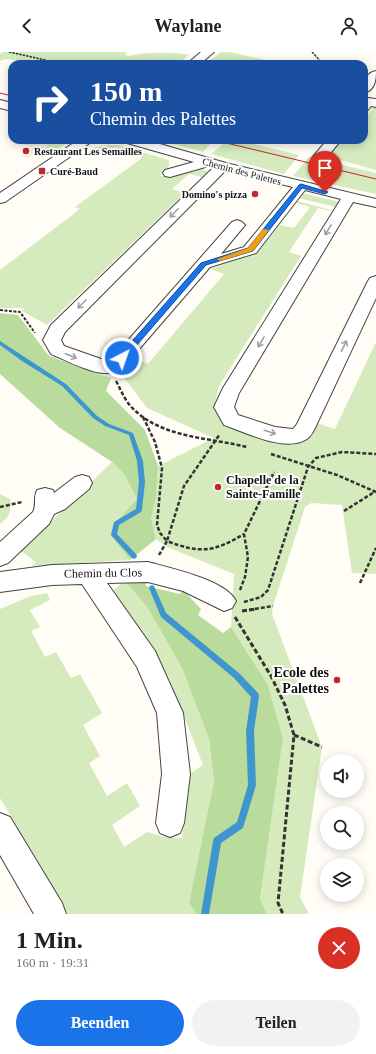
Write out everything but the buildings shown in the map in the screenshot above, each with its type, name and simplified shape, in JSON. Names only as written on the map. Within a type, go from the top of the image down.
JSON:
[{"type":"street","points":[[198,60],[208,52]]},
{"type":"street","points":[[368,84],[376,74]]},
{"type":"street","points":[[0,199],[81,144]]},
{"type":"street","name":"Chemin des Palettes","points":[[145,144],[301,186],[376,203]]},
{"type":"street","points":[[321,144],[314,157],[329,144]]},
{"type":"street","points":[[172,152],[174,162],[170,173],[215,164]]},
{"type":"street","points":[[215,164],[57,329],[52,340],[57,350],[96,365],[107,367],[122,358],[237,226]]},
{"type":"street","points":[[204,264],[250,250],[301,186]]},
{"type":"street","points":[[348,197],[230,393],[224,407],[231,420],[277,435],[288,437],[298,435],[305,428],[376,281]]},
{"type":"street","points":[[0,556],[41,518],[46,502],[57,504],[82,483]]},
{"type":"street","name":"Chemin du Clos","points":[[0,582],[52,575],[148,572],[188,582],[231,606]]},
{"type":"street","points":[[88,574],[146,659],[170,713],[176,774],[170,823]]},
{"type":"street","points":[[0,827],[51,914]]},
{"type":"path","points":[[8,52],[45,60]]},
{"type":"path","points":[[312,52],[319,60]]},
{"type":"path","points":[[143,416],[155,441],[162,470],[161,495],[156,521],[159,534],[167,541],[192,550],[211,548],[230,542],[244,534],[274,472]]},
{"type":"path","points":[[167,541],[184,486],[214,442]]},
{"type":"path","points":[[231,606],[260,597],[268,590],[308,467],[316,458],[342,452],[376,454]]},
{"type":"path","points":[[344,511],[376,491]]},
{"type":"path","points":[[0,507],[22,502]]},
{"type":"path","points":[[231,606],[245,577],[248,557],[244,534]]},
{"type":"path","points":[[360,583],[376,548]]},
{"type":"path","points":[[231,606],[273,606]]},
{"type":"path","points":[[231,606],[271,676],[285,705],[294,735],[278,903],[283,914]]},
{"type":"path","points":[[294,735],[322,746]]},
{"type":"green space","points":[[3,52],[127,52],[125,55],[130,56],[159,53],[189,55],[182,60],[6,59],[0,61],[0,54]]},
{"type":"green space","points":[[221,52],[229,52],[266,60],[210,60]]},
{"type":"green space","points":[[374,107],[376,107],[376,170],[330,157],[329,154],[338,144],[368,144],[368,114]]},
{"type":"green space","points":[[44,144],[65,144],[49,154],[34,154],[48,146]]},
{"type":"green space","points":[[173,144],[210,144],[203,152]]},
{"type":"green space","points":[[223,144],[254,144],[299,155],[284,174],[211,154]]},
{"type":"green space","points":[[107,145],[118,145],[169,160],[169,166],[160,175],[170,178],[175,174],[196,167],[208,171],[202,177],[189,174],[172,189],[185,193],[47,325],[22,311],[25,308],[0,308],[0,270],[80,209],[75,207],[142,158],[116,149],[108,154],[93,148]]},
{"type":"green space","points":[[309,157],[376,173],[376,194],[293,176]]},
{"type":"green space","points":[[302,193],[340,202],[336,207],[298,198]]},
{"type":"green space","points":[[297,201],[331,210],[318,208],[289,252],[301,256],[219,386],[214,406],[225,423],[285,443],[298,443],[310,436],[316,423],[335,429],[376,342],[376,574],[352,573],[342,505],[311,503],[305,507],[273,606],[272,614],[322,747],[300,897],[309,914],[267,914],[260,899],[283,738],[268,685],[231,627],[234,574],[167,547],[156,539],[151,518],[156,499],[158,466],[214,438],[147,408],[119,371],[134,358],[148,364],[224,274],[210,269],[256,253],[280,225],[294,228],[310,207],[296,203]]},
{"type":"green space","points":[[0,313],[18,315],[49,356],[111,378],[106,391],[145,430],[158,466],[156,499],[151,518],[156,539],[130,560],[111,536],[113,525],[137,499],[124,474],[112,462],[60,428],[0,374]]},
{"type":"green space","points":[[112,462],[124,474],[137,499],[113,525],[111,536],[130,560],[32,566],[36,562],[21,551]]},
{"type":"green space","points":[[0,494],[10,499],[11,507],[10,513],[0,524]]},
{"type":"green space","points":[[145,580],[146,586],[180,594],[183,590],[201,609],[198,615],[223,633],[231,627],[268,685],[283,738],[260,899],[267,914],[197,914],[189,903],[214,781],[209,739],[182,668],[147,607],[125,581]]},
{"type":"green space","points":[[125,581],[147,607],[182,668],[209,739],[214,781],[189,903],[198,914],[67,914],[43,870],[0,798],[0,609],[31,596],[47,593],[50,600],[30,610],[40,627],[31,631],[45,657],[56,652],[71,678],[80,674],[102,713],[83,725],[100,756],[89,763],[107,796],[127,783],[140,806],[112,825],[124,847],[147,832],[164,837],[182,838],[187,776],[203,765],[169,678],[113,590]]},
{"type":"shaded area","points":[[23,144],[48,145],[28,158],[21,156],[33,148]]},
{"type":"waterway","points":[[0,343],[64,385],[95,417],[107,425],[131,434],[140,461],[142,482],[139,510],[116,524],[114,535],[134,556]]},
{"type":"waterway","points":[[152,588],[163,615],[237,676],[255,696],[250,731],[252,785],[240,825],[217,841],[205,914]]},
{"type":"tram line","points":[[0,93],[8,95]]},
{"type":"tram line","points":[[231,144],[376,179]]},
{"type":"slow traffic","points":[[220,259],[250,250],[266,230]]},
{"type":"place","name":"Restaurant Les Semailles","points":[[26,151]]},
{"type":"place","name":"Curé-Baud","points":[[42,171]]},
{"type":"place","name":"Domino's pizza","points":[[255,194]]},
{"type":"place","name":"Chapelle de la Sainte-Famille","points":[[218,487]]},
{"type":"place","name":"Ecole des Palettes","points":[[337,680]]},
{"type":"route","points":[[122,358],[204,264],[250,250],[301,186],[325,192]]}]
